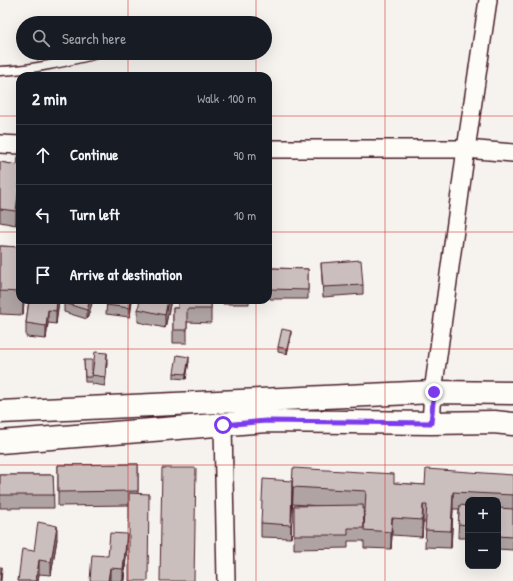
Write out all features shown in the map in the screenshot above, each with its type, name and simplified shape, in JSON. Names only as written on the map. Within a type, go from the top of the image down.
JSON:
[{"type":"main road","points":[[0,412],[434,392],[513,393]]},
{"type":"main road","points":[[0,442],[266,421],[431,423],[494,422],[513,424]]},
{"type":"street","points":[[431,423],[466,149],[488,0]]},
{"type":"street","points":[[0,144],[16,145]]},
{"type":"street","points":[[272,149],[466,149],[513,153]]},
{"type":"street","points":[[223,425],[226,581]]},
{"type":"lane","points":[[0,71],[11,71],[75,60]]},
{"type":"building","points":[[0,162],[16,165],[16,211],[0,209]]},
{"type":"building","points":[[0,246],[16,247],[16,292],[0,291]]},
{"type":"building","points":[[361,260],[363,285],[323,287],[321,263]]},
{"type":"building","points":[[272,268],[308,269],[308,290],[272,289]]},
{"type":"building","points":[[28,304],[57,304],[56,311],[48,310],[46,326],[26,323]]},
{"type":"building","points":[[67,304],[89,304],[87,310]]},
{"type":"building","points":[[106,304],[130,304],[130,308]]},
{"type":"building","points":[[139,304],[167,304],[165,315],[138,309]]},
{"type":"building","points":[[178,304],[211,304],[211,309],[187,309],[187,330],[173,330],[173,308],[178,308]]},
{"type":"building","points":[[282,329],[291,331],[287,349],[278,347]]},
{"type":"building","points":[[95,352],[107,353],[105,377],[92,375]]},
{"type":"building","points":[[177,355],[189,357],[186,374],[174,373]]},
{"type":"building","points":[[84,360],[92,360],[92,377],[85,377]]},
{"type":"building","points":[[138,464],[138,491],[58,492],[58,465]]},
{"type":"building","points":[[162,468],[196,468],[194,581],[160,581]]},
{"type":"building","points":[[293,468],[394,474],[394,483],[425,485],[426,469],[513,475],[513,495],[453,492],[451,531],[425,530],[427,505],[423,505],[422,520],[392,518],[391,532],[364,530],[366,491],[292,487]]},
{"type":"building","points":[[0,475],[53,475],[54,495],[0,495]]},
{"type":"building","points":[[263,479],[292,481],[291,525],[261,523]]},
{"type":"building","points":[[129,493],[149,494],[148,581],[129,581]]},
{"type":"building","points":[[363,505],[364,528],[348,528],[348,535],[294,535],[294,506]]},
{"type":"building","points":[[460,505],[465,506],[465,525],[458,524]]},
{"type":"building","points":[[501,508],[513,509],[513,537],[501,536]]},
{"type":"building","points":[[38,522],[57,526],[51,562],[39,560],[36,581],[18,581],[22,549],[34,551]]},
{"type":"building","points":[[110,533],[127,534],[123,569],[110,568],[108,581],[90,581],[92,555],[108,556]]},
{"type":"building","points":[[0,567],[2,567],[0,581]]},
{"type":"route","points":[[223,425],[266,421],[431,423],[434,392]]}]
